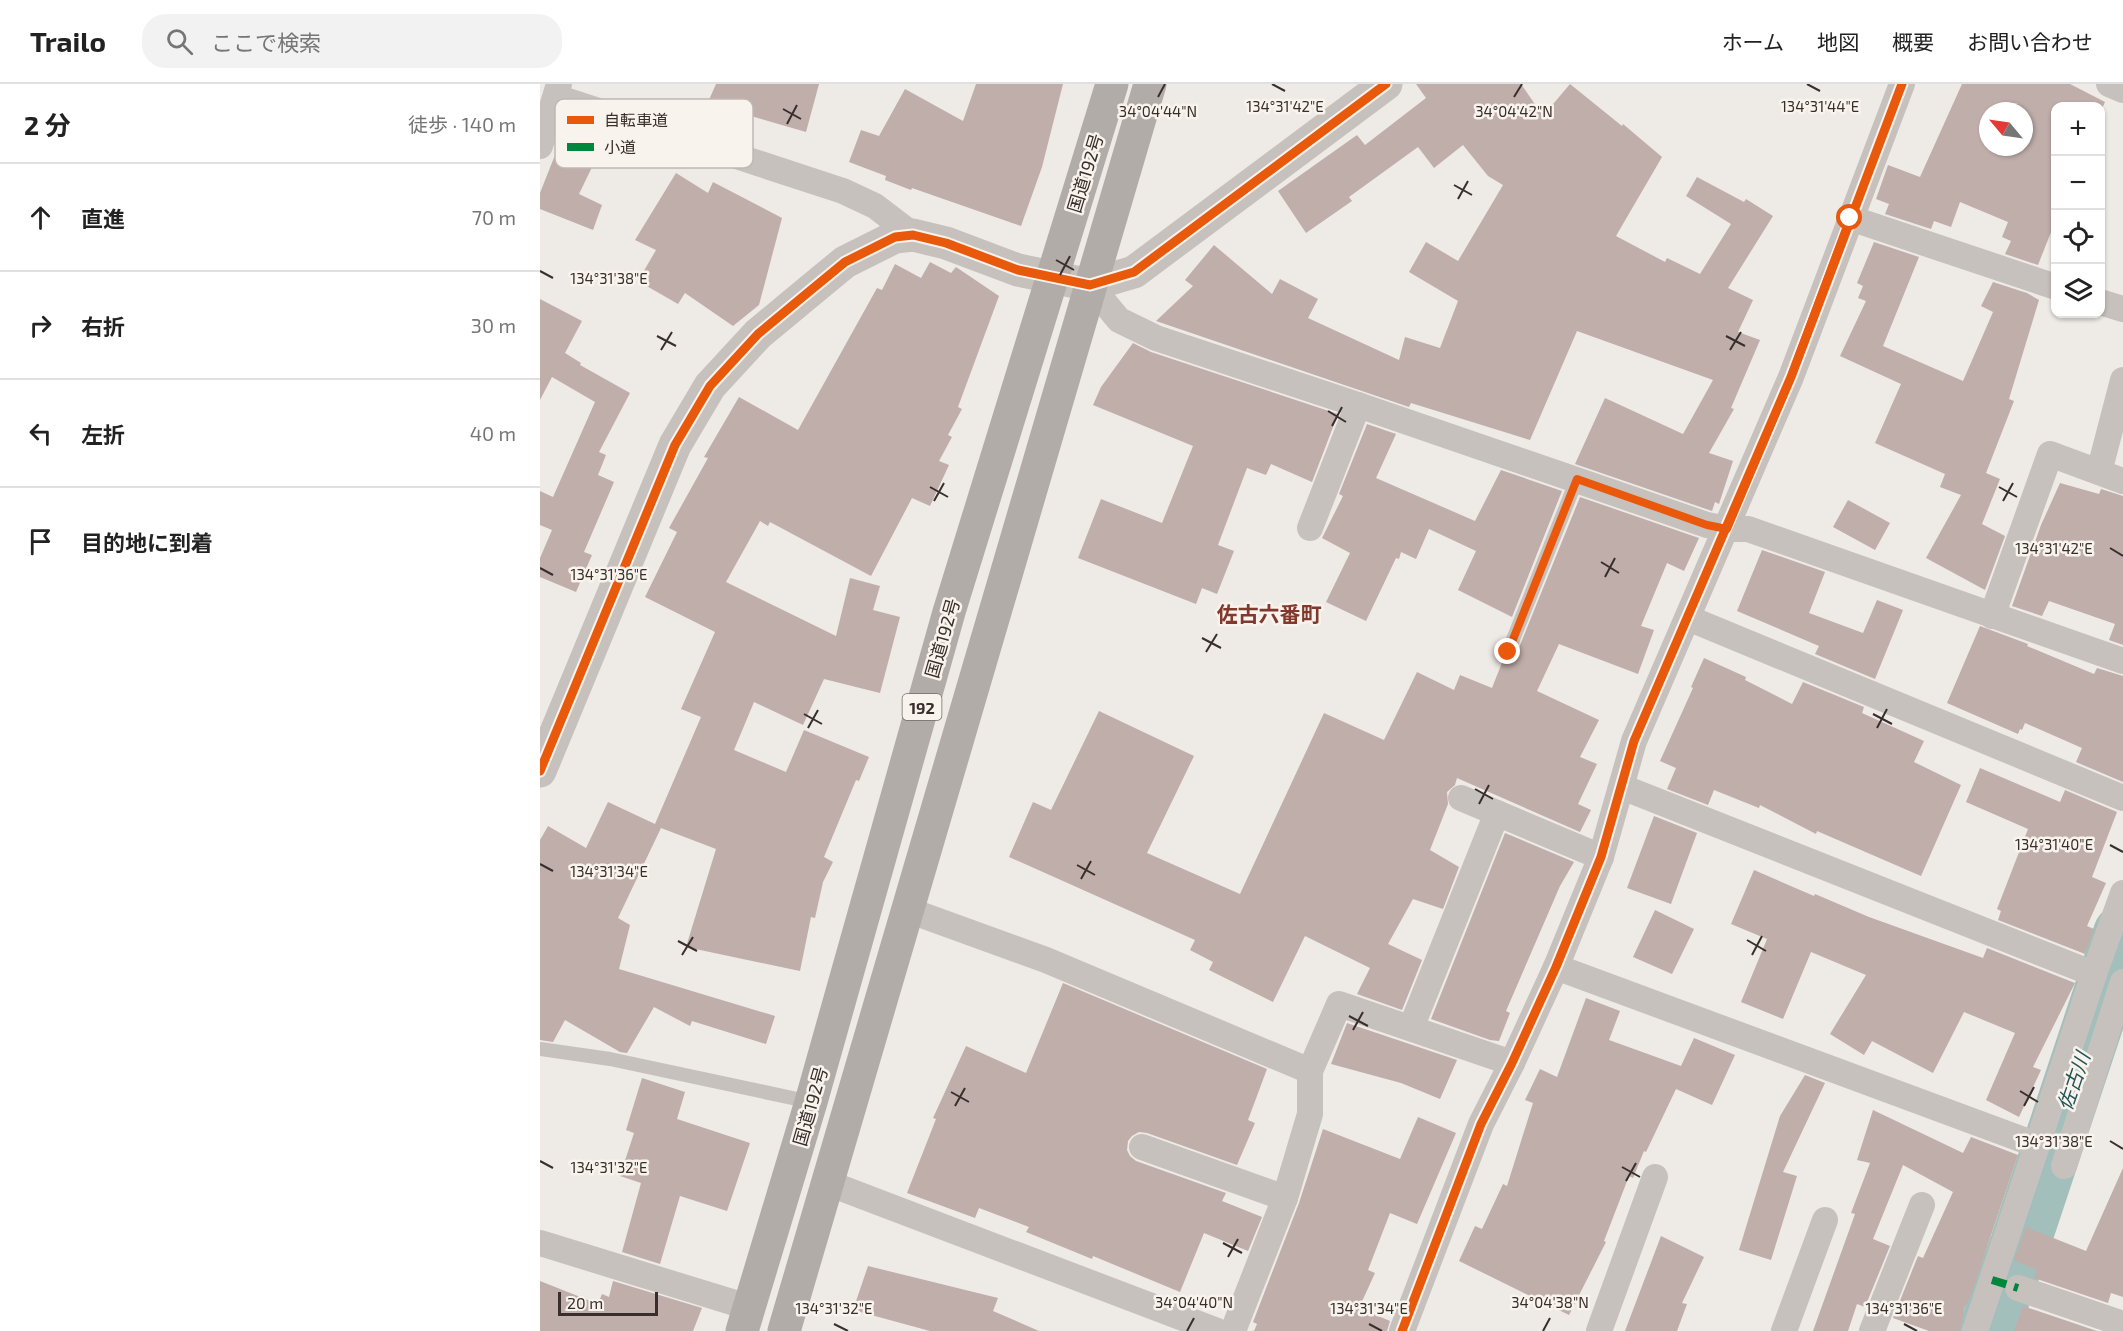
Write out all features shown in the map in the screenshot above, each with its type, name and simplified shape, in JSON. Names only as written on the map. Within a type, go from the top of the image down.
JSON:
[{"type":"highway","name":"国道192号","points":[[745,1319],[811,1102],[949,612],[1112,84]]},
{"type":"highway","name":"国道192号","points":[[784,1331],[1150,84]]},
{"type":"street","points":[[540,771],[675,445],[710,387],[758,334],[845,262],[895,237],[913,235],[946,243],[1018,270],[1090,285],[1134,272],[1386,84]]},
{"type":"street","points":[[1402,1331],[1480,1125],[1512,1063],[1556,967],[1601,857],[1634,741],[1791,377],[1902,84]]},
{"type":"street","points":[[2109,84],[2123,90]]},
{"type":"street","points":[[558,91],[581,99]]},
{"type":"street","points":[[540,146],[555,100]]},
{"type":"street","points":[[753,159],[843,191],[874,206],[913,235]]},
{"type":"street","points":[[1850,218],[2051,286]]},
{"type":"street","points":[[1090,285],[1119,320],[1156,338],[1707,525],[1727,529],[1748,529],[2123,661]]},
{"type":"street","points":[[2105,304],[2123,309]]},
{"type":"street","points":[[2099,472],[2123,380]]},
{"type":"street","points":[[1310,528],[1358,405]]},
{"type":"street","points":[[1992,616],[2050,454],[2123,481]]},
{"type":"street","points":[[1688,618],[2123,798]]},
{"type":"street","points":[[1622,787],[2094,974]]},
{"type":"street","points":[[1461,798],[1601,857]]},
{"type":"street","points":[[1411,1028],[1497,813]]},
{"type":"street","points":[[1975,1331],[2123,893]]},
{"type":"street","points":[[908,910],[1046,960],[1310,1071]]},
{"type":"street","points":[[1556,967],[2037,1145]]},
{"type":"street","points":[[2064,1166],[2123,982]]},
{"type":"street","points":[[1233,1331],[1285,1198],[1310,1114],[1310,1071],[1340,1004],[1512,1063]]},
{"type":"street","points":[[1142,1147],[1285,1198]]},
{"type":"street","points":[[1599,1331],[1655,1177]]},
{"type":"street","points":[[828,1183],[1217,1331]]},
{"type":"street","points":[[1872,1331],[1922,1205]]},
{"type":"street","points":[[1784,1331],[1825,1220]]},
{"type":"street","points":[[540,1243],[745,1319]]},
{"type":"street","points":[[2018,1288],[2123,1324]]},
{"type":"lane","points":[[1508,652],[1577,479]]},
{"type":"lane","points":[[540,1048],[610,1059],[811,1102]]},
{"type":"building","points":[[716,84],[819,84],[806,132],[753,117],[753,99],[709,99]]},
{"type":"building","points":[[976,84],[1063,84],[1042,167],[1021,226],[912,188],[911,190],[885,180],[886,176],[849,162],[861,130],[879,136],[905,89],[963,121]]},
{"type":"building","points":[[1416,84],[1521,84],[1543,116],[1570,84],[1662,157],[1616,236],[1665,262],[1667,258],[1700,274],[1731,224],[1686,196],[1697,177],[1744,202],[1746,199],[1773,216],[1728,288],[1753,300],[1738,332],[1760,340],[1731,408],[1734,409],[1709,453],[1733,461],[1719,504],[1715,502],[1712,511],[1575,464],[1605,398],[1683,434],[1713,380],[1577,331],[1530,440],[1411,403],[1409,407],[1156,321],[1193,286],[1185,280],[1214,245],[1272,294],[1280,279],[1318,299],[1308,318],[1399,360],[1405,337],[1440,348],[1458,301],[1409,272],[1426,242],[1458,261],[1503,185],[1488,176],[1463,145],[1434,168],[1418,147],[1349,197],[1352,201],[1306,233],[1278,191],[1357,135],[1365,145],[1426,98]]},
{"type":"building","points":[[1962,84],[2070,84],[2105,102],[2051,102],[2051,232],[2038,265],[2005,254],[2011,241],[2002,237],[2008,222],[1960,202],[1951,227],[1934,221],[1931,229],[1885,214],[1889,204],[1876,199],[1888,165],[1920,177]]},
{"type":"building","points":[[555,155],[555,168],[592,168],[579,194],[602,205],[593,230],[540,209],[540,193]]},
{"type":"building","points":[[676,173],[708,193],[713,182],[782,218],[759,305],[733,326],[685,293],[678,304],[638,281],[656,250],[635,240]]},
{"type":"building","points":[[1874,242],[1919,257],[1883,346],[1963,381],[1993,312],[1981,306],[1993,282],[2027,293],[2039,300],[2009,399],[2014,401],[1986,473],[2000,479],[1982,524],[2005,536],[1985,590],[1926,558],[1961,495],[1940,487],[1945,474],[1875,443],[1901,384],[1840,356],[1866,301],[1858,298],[1863,286],[1857,283]]},
{"type":"building","points":[[930,262],[951,273],[956,267],[999,296],[958,407],[962,409],[948,435],[952,437],[939,461],[949,465],[930,506],[912,498],[871,576],[770,522],[768,526],[760,521],[726,582],[836,636],[850,578],[880,586],[873,610],[900,617],[880,693],[824,679],[803,725],[754,702],[734,750],[786,772],[804,730],[869,757],[859,781],[856,780],[824,857],[833,862],[823,882],[815,918],[811,917],[800,971],[686,947],[716,849],[661,828],[618,918],[630,925],[619,969],[775,1016],[766,1044],[692,1021],[690,1026],[654,1007],[627,1053],[620,1052],[565,1020],[553,1042],[540,1040],[540,840],[548,826],[586,848],[608,802],[655,824],[701,717],[681,709],[715,632],[645,597],[677,532],[669,528],[708,458],[704,457],[739,397],[798,430],[877,288],[882,290],[895,264],[921,278]]},
{"type":"building","points":[[540,299],[582,321],[565,353],[581,363],[580,365],[630,393],[599,452],[606,455],[598,475],[614,482],[584,552],[592,555],[576,592],[540,577],[540,558],[552,530],[540,525],[540,491],[553,497],[595,402],[552,377],[540,400]]},
{"type":"building","points":[[1133,343],[1151,352],[1338,414],[1312,482],[1271,464],[1266,475],[1247,468],[1218,545],[1234,551],[1217,594],[1202,588],[1196,604],[1078,558],[1101,499],[1162,523],[1193,446],[1093,405],[1101,387]]},
{"type":"building","points":[[1367,424],[1396,434],[1376,478],[1475,521],[1501,470],[1562,491],[1512,617],[1458,590],[1476,551],[1429,529],[1416,559],[1401,552],[1399,559],[1396,558],[1366,621],[1326,602],[1350,553],[1322,538],[1343,496],[1339,494]]},
{"type":"building","points":[[2060,483],[2099,494],[2101,489],[2123,496],[2123,645],[2109,640],[2115,624],[2049,601],[2042,616],[2012,606],[2041,525]]},
{"type":"building","points":[[1580,497],[1699,538],[1684,571],[1667,563],[1641,626],[1654,630],[1638,674],[1559,644],[1537,691],[1599,720],[1580,757],[1597,764],[1578,804],[1591,810],[1580,832],[1457,778],[1455,785],[1447,792],[1448,804],[1430,850],[1459,867],[1443,909],[1413,899],[1388,944],[1422,960],[1402,1010],[1357,994],[1370,968],[1305,936],[1273,1002],[1209,970],[1213,962],[1190,950],[1195,940],[1009,857],[1033,802],[1051,810],[1099,711],[1194,756],[1147,853],[1240,894],[1324,713],[1384,740],[1417,672],[1454,690],[1460,675],[1492,688],[1503,660],[1510,661],[1516,655]]},
{"type":"building","points":[[1848,500],[1890,523],[1875,550],[1833,527]]},
{"type":"building","points":[[1762,550],[1825,572],[1809,613],[1863,633],[1877,600],[1903,610],[1875,679],[1815,654],[1819,646],[1737,611]]},
{"type":"building","points":[[1980,626],[2028,644],[2027,646],[2094,674],[2097,668],[2123,676],[2123,782],[2076,762],[2082,748],[2025,723],[2018,734],[1947,703]]},
{"type":"building","points":[[1704,658],[1746,677],[1745,680],[1792,704],[1803,682],[1864,707],[1862,713],[1924,741],[1914,762],[1961,785],[1921,876],[1817,831],[1816,834],[1760,805],[1759,808],[1714,790],[1708,805],[1667,789],[1676,768],[1660,761]]},
{"type":"building","points":[[1980,768],[2060,802],[2065,790],[2117,812],[2092,877],[2106,883],[2087,926],[2094,929],[2085,954],[1998,920],[2001,911],[1997,909],[2028,829],[1966,802]]},
{"type":"building","points":[[1654,816],[1697,833],[1671,904],[1627,888]]},
{"type":"building","points":[[1505,833],[1574,862],[1560,886],[1506,1011],[1510,1013],[1499,1041],[1490,1040],[1431,1019]]},
{"type":"building","points":[[1754,870],[1814,896],[1815,894],[1869,917],[1983,958],[1987,948],[2075,983],[2033,1067],[2041,1070],[2019,1117],[1986,1100],[2015,1033],[1964,1012],[1933,1073],[1872,1041],[1864,1055],[1830,1034],[1866,975],[1811,952],[1783,1019],[1741,1002],[1767,939],[1731,924]]},
{"type":"building","points":[[1655,910],[1694,929],[1672,974],[1633,957]]},
{"type":"building","points":[[1063,983],[1267,1069],[1248,1120],[1255,1123],[1237,1165],[1147,1133],[1139,1132],[1128,1141],[1127,1150],[1136,1161],[1226,1193],[1222,1201],[1262,1217],[1248,1251],[1204,1233],[1180,1292],[1093,1256],[1092,1259],[1026,1232],[1029,1227],[979,1208],[975,1218],[907,1193],[936,1119],[933,1118],[966,1046],[1026,1073]]},
{"type":"building","points":[[1586,998],[1620,1011],[1609,1040],[1681,1066],[1694,1038],[1735,1055],[1712,1105],[1676,1089],[1646,1152],[1644,1151],[1633,1178],[1629,1176],[1604,1241],[1606,1242],[1569,1315],[1459,1261],[1475,1226],[1482,1229],[1503,1184],[1507,1186],[1533,1103],[1525,1100],[1540,1069],[1557,1077]]},
{"type":"building","points":[[1347,1023],[1457,1060],[1440,1099],[1401,1083],[1331,1064]]},
{"type":"building","points":[[1805,1075],[1825,1083],[1783,1172],[1797,1176],[1771,1260],[1739,1250],[1780,1116]]},
{"type":"building","points":[[642,1078],[685,1092],[677,1119],[750,1143],[727,1211],[680,1196],[660,1264],[622,1252],[641,1183],[620,1176],[634,1133],[626,1130]]},
{"type":"building","points":[[1873,1110],[1963,1153],[1971,1137],[2018,1155],[1971,1295],[1964,1309],[1960,1331],[1929,1331],[1893,1318],[1918,1256],[1923,1258],[1953,1192],[1903,1165],[1873,1239],[1890,1246],[1865,1307],[1857,1304],[1848,1331],[1813,1331],[1855,1214],[1851,1213],[1870,1163],[1857,1160]]},
{"type":"building","points":[[1418,1117],[1456,1133],[1417,1224],[1390,1213],[1368,1270],[1375,1273],[1359,1308],[1390,1321],[1387,1331],[1254,1331],[1257,1324],[1253,1322],[1299,1203],[1323,1129],[1400,1159]]},
{"type":"building","points":[[2123,1168],[2123,1297],[2111,1293],[2108,1303],[2034,1278],[2037,1270],[2014,1260],[2026,1227],[2086,1251]]},
{"type":"building","points":[[1661,1236],[1704,1257],[1682,1303],[1687,1304],[1677,1331],[1625,1331]]},
{"type":"building","points":[[868,1266],[998,1298],[993,1311],[1039,1331],[930,1331],[853,1310]]},
{"type":"building","points":[[540,1281],[598,1304],[602,1294],[609,1297],[613,1281],[702,1308],[693,1331],[540,1331]]},
{"type":"building","points":[[2023,1306],[2097,1331],[2014,1331]]},
{"type":"waterway","name":"佐古川","points":[[1988,1331],[2020,1244],[2123,934]]},
{"type":"marked path","points":[[1992,1280],[2018,1288]]},
{"type":"cycle path","points":[[540,771],[675,445],[710,386],[758,334],[845,262],[895,237],[913,235],[946,243],[1018,270],[1090,285],[1134,272],[1386,84]]},
{"type":"cycle path","points":[[1402,1331],[1481,1124],[1556,967],[1601,857],[1634,741],[1791,377],[1902,84]]},
{"type":"district","name":"佐古六番町","points":[[1269,613]]},
{"type":"route","points":[[1508,652],[1577,479],[1707,525],[1727,529],[1791,377],[1850,218]]}]
